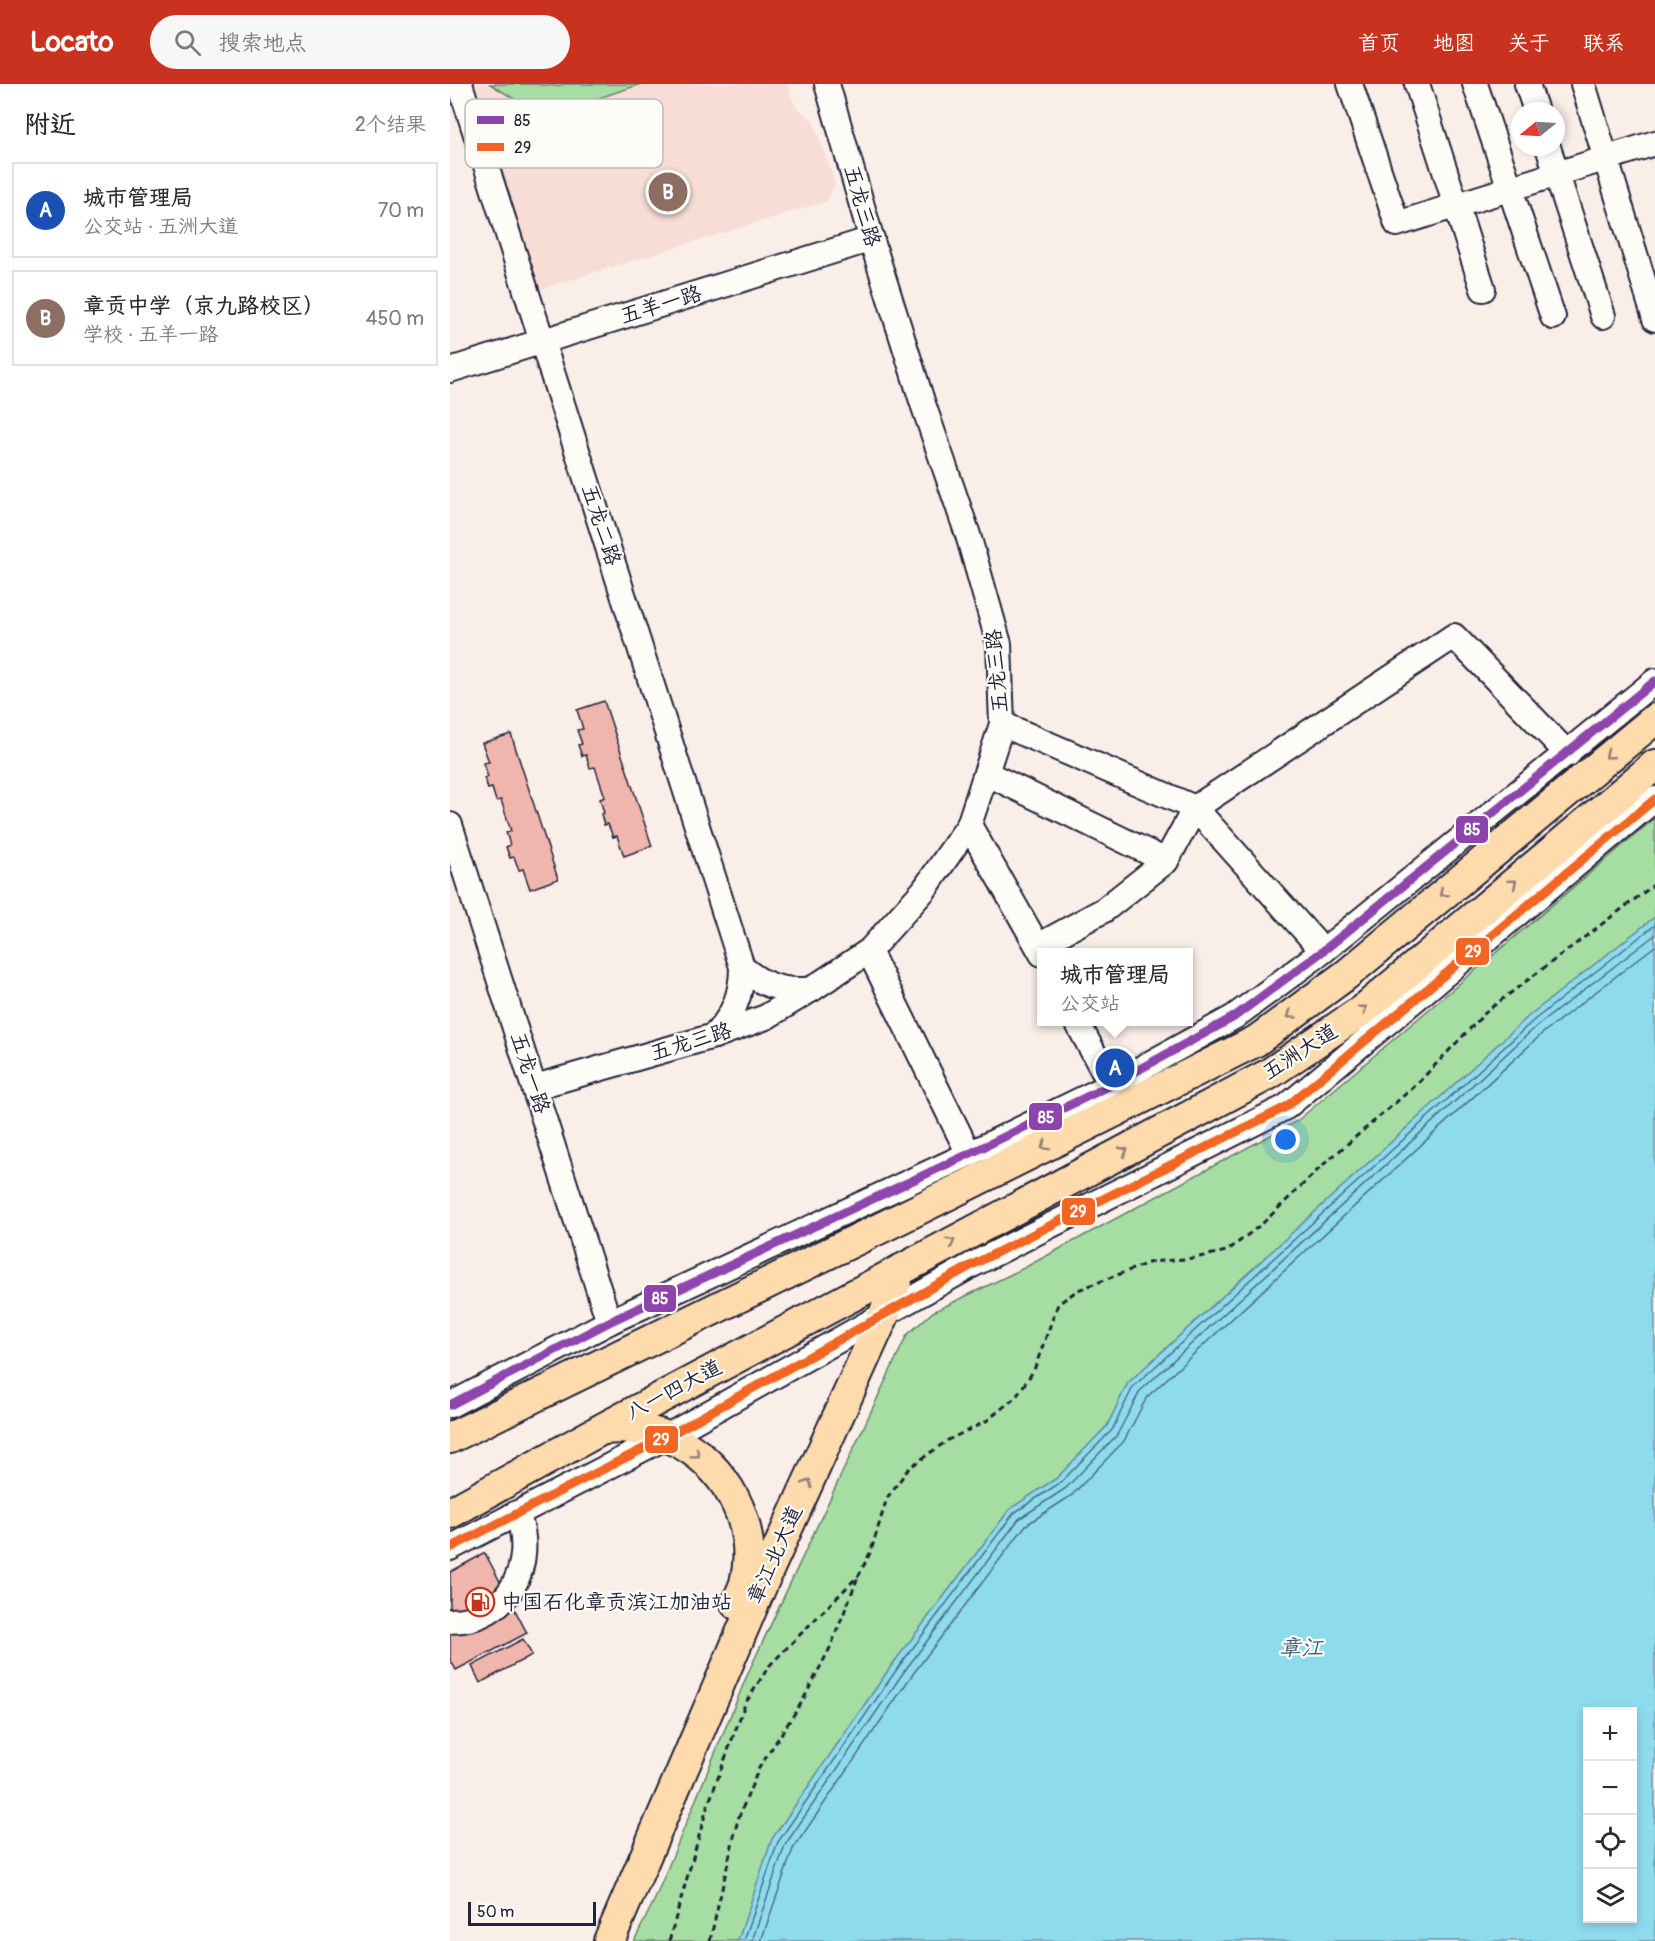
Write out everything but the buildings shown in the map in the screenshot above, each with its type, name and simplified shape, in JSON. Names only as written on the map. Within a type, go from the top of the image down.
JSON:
[{"type":"main road","name":"五洲大道","points":[[901,1218],[1256,1041],[1346,975],[1655,719]]},
{"type":"main road","name":"五洲大道","points":[[900,1269],[1269,1074],[1364,1009],[1655,765]]},
{"type":"main road","points":[[450,1438],[901,1218]]},
{"type":"main road","points":[[450,1458],[901,1218]]},
{"type":"main road","points":[[450,1490],[900,1269]]},
{"type":"main road","name":"章江北大道","points":[[609,1941],[766,1575],[884,1316],[900,1269]]},
{"type":"main road","name":"八一四大道","points":[[450,1513],[900,1269]]},
{"type":"main road","name":"章江北大道","points":[[593,1941],[745,1584],[747,1566],[746,1531],[734,1498],[725,1483],[702,1457],[666,1437],[637,1429],[602,1429]]},
{"type":"street","name":"五龙二路","points":[[460,84],[465,99]]},
{"type":"street","name":"五龙三路","points":[[535,1087],[714,1036],[766,1017],[869,951],[924,890],[969,825],[1002,724],[999,644],[968,535],[922,401],[872,239],[827,84]]},
{"type":"street","points":[[1350,84],[1397,224],[1655,143]]},
{"type":"street","points":[[1417,84],[1484,289]]},
{"type":"street","points":[[1475,84],[1553,317]]},
{"type":"street","points":[[1527,84],[1533,102]]},
{"type":"street","points":[[1583,84],[1655,319]]},
{"type":"street","points":[[1551,156],[1603,316]]},
{"type":"street","name":"五龙二路","points":[[487,168],[742,967]]},
{"type":"street","name":"五羊一路","points":[[450,370],[872,239]]},
{"type":"street","points":[[1043,948],[1104,910],[1166,861],[1195,808],[1454,636],[1568,754]]},
{"type":"street","points":[[450,1405],[609,1322],[1111,1085],[1234,1017],[1323,951],[1655,681]]},
{"type":"street","points":[[1002,724],[1195,808],[1323,951]]},
{"type":"street","points":[[986,773],[1166,861]]},
{"type":"street","points":[[450,1548],[666,1437],[972,1265],[1286,1107],[1655,799]]},
{"type":"street","name":"五龙一路","points":[[450,825],[609,1322]]},
{"type":"street","points":[[969,825],[1039,948]]},
{"type":"street","points":[[869,951],[969,1154]]},
{"type":"street","points":[[742,967],[757,980],[777,988],[812,989]]},
{"type":"street","points":[[714,1036],[723,1027],[736,1004],[742,980],[742,967]]},
{"type":"street","points":[[1079,1026],[1111,1085]]},
{"type":"street","points":[[450,1621],[482,1614],[504,1599],[512,1588],[518,1577],[525,1551],[522,1526],[517,1513]]},
{"type":"path","points":[[710,1941],[738,1819],[759,1768],[802,1702],[831,1646],[871,1551],[887,1498],[909,1468],[948,1440],[985,1422],[1016,1397],[1034,1370],[1058,1304],[1078,1290],[1151,1262],[1194,1258],[1227,1251],[1263,1222],[1324,1164],[1414,1086],[1488,1010],[1655,884]]},
{"type":"path","points":[[669,1941],[707,1808],[745,1704],[769,1666],[859,1575]]},
{"type":"shaded area","points":[[470,84],[787,84],[795,106],[813,120],[835,183],[827,201],[538,290],[498,168],[663,168],[663,99],[475,99]]},
{"type":"green space","points":[[490,84],[556,86],[641,84],[596,99],[514,99]]},
{"type":"green space","points":[[1655,818],[1655,917],[1530,1015],[1128,1383],[1107,1426],[1057,1478],[1010,1509],[892,1665],[772,1839],[738,1941],[634,1941],[655,1899],[748,1673],[907,1335],[933,1312],[1024,1268],[1297,1121]]},
{"type":"water","name":"章江","points":[[1655,917],[1655,1941],[738,1941],[772,1839],[892,1665],[1010,1509],[1057,1478],[1107,1426],[1128,1383],[1530,1015]]},
{"type":"transit line","name":"85","points":[[450,1405],[609,1322],[1111,1085],[1234,1017],[1323,951],[1655,681]]},
{"type":"transit line","name":"29","points":[[450,1548],[666,1437],[972,1265],[1286,1107],[1655,799]]},
{"type":"place","name":"章贡中学（京九路校区）","points":[[668,192]]},
{"type":"place","name":"城市管理局","points":[[1115,1068]]},
{"type":"place","name":"中国石化章贡滨江加油站","points":[[480,1602]]}]
